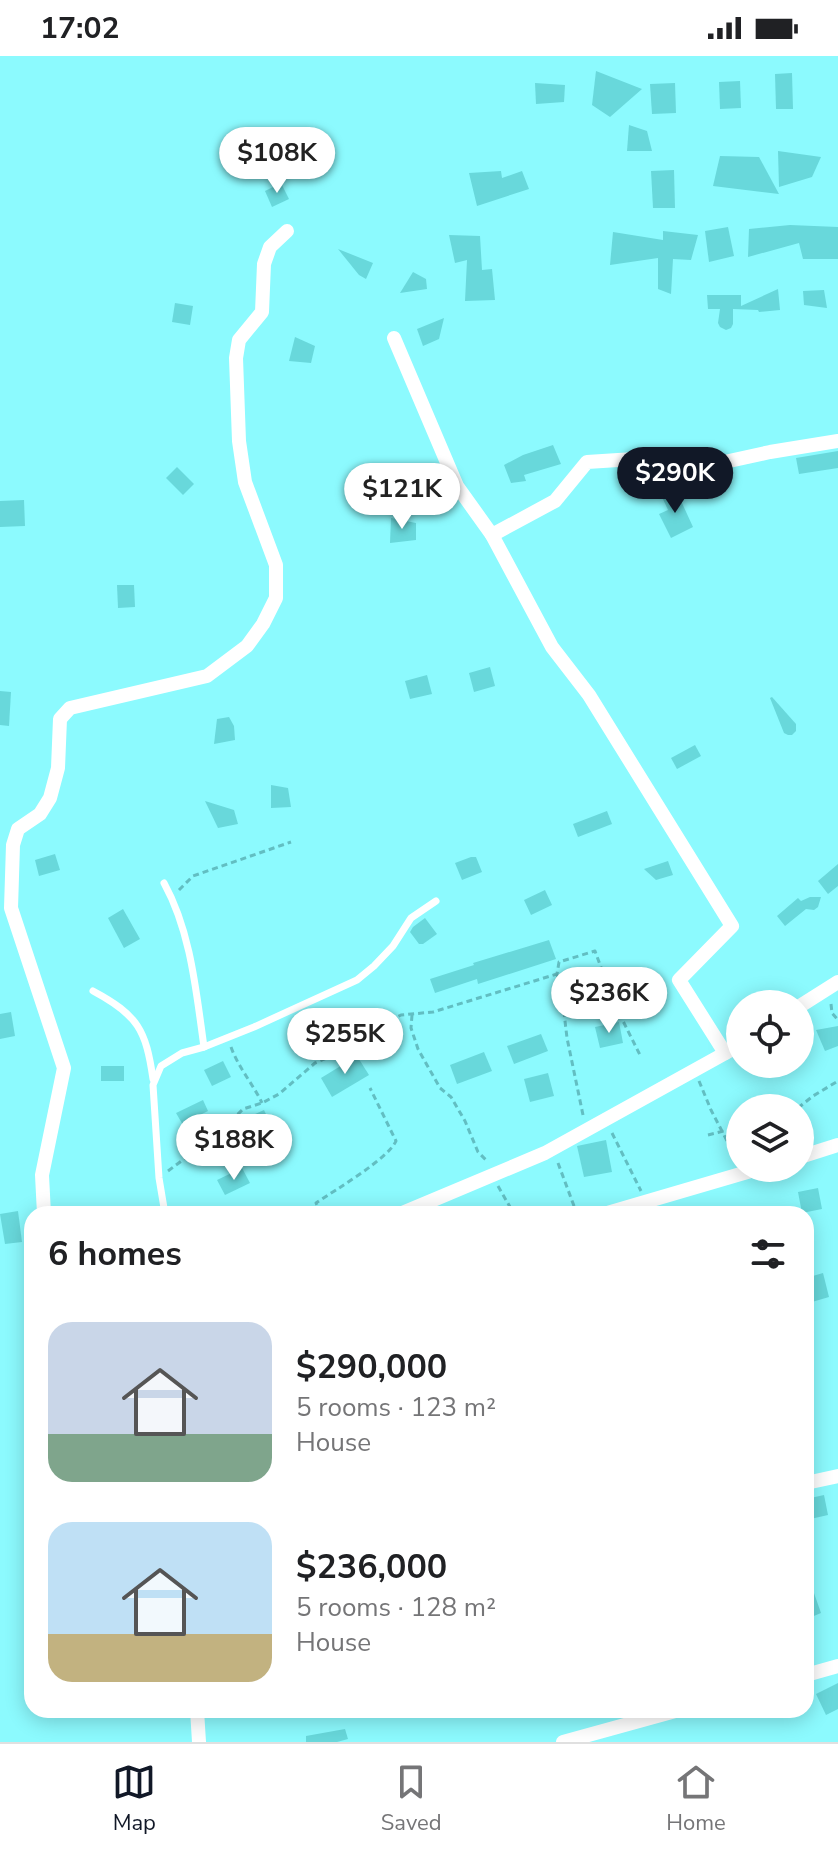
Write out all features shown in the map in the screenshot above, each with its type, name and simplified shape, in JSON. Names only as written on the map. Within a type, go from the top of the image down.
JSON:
[{"type":"street","points":[[44,1206],[42,1175],[64,1068],[5,910],[13,845],[18,829],[40,814],[50,798],[58,768],[60,719],[70,708],[207,676],[247,646],[276,598],[276,565],[245,482],[239,441],[236,358],[239,340],[262,312],[264,264],[270,247],[287,231]]},
{"type":"street","points":[[394,338],[457,486],[492,535],[552,647],[589,695],[732,926],[679,980],[725,1053],[552,1148],[419,1206]]},
{"type":"street","points":[[492,535],[555,501],[587,462],[665,457],[697,468],[838,441]]},
{"type":"street","points":[[0,831],[13,845]]},
{"type":"street","points":[[814,997],[833,985]]},
{"type":"street","points":[[814,1153],[838,1145]]},
{"type":"street","points":[[631,1206],[726,1178]]},
{"type":"street","points":[[814,1481],[838,1476]]},
{"type":"street","points":[[814,1673],[838,1666]]},
{"type":"street","points":[[198,1718],[199,1742]]},
{"type":"street","points":[[563,1742],[650,1718]]},
{"type":"lane","points":[[164,883],[173,899],[187,948],[204,1047]]},
{"type":"lane","points":[[153,1085],[161,1066],[169,1059],[268,1021],[357,980],[393,946],[411,918],[436,901]]},
{"type":"lane","points":[[93,991],[137,1022],[148,1049],[164,1206]]},
{"type":"path","points":[[173,899],[193,876],[291,842]]},
{"type":"path","points":[[584,1130],[557,974],[559,962],[595,951],[614,1003],[641,1057]]},
{"type":"path","points":[[159,1178],[219,1133],[243,1109],[279,1094],[315,1063],[376,1027],[401,1015],[433,1012],[557,974]]},
{"type":"path","points":[[833,985],[832,1013],[838,1020]]},
{"type":"path","points":[[412,1013],[411,1028],[418,1049],[440,1088],[451,1097],[458,1109],[478,1152]]},
{"type":"path","points":[[225,1038],[262,1103]]},
{"type":"path","points":[[694,1070],[726,1138]]},
{"type":"path","points":[[814,1095],[838,1081]]},
{"type":"path","points":[[317,1206],[316,1203],[383,1158],[394,1147],[396,1141],[370,1088]]},
{"type":"path","points":[[605,1119],[648,1201]]},
{"type":"path","points":[[708,1135],[726,1130]]},
{"type":"path","points":[[552,1148],[574,1206]]},
{"type":"path","points":[[494,1174],[509,1206]]},
{"type":"building","points":[[596,71],[642,89],[610,117],[592,105]]},
{"type":"building","points":[[792,73],[793,109],[776,109],[775,74]]},
{"type":"building","points":[[740,81],[741,108],[720,109],[719,82]]},
{"type":"building","points":[[535,83],[565,85],[564,102],[536,104]]},
{"type":"building","points":[[675,83],[676,113],[652,114],[650,84]]},
{"type":"building","points":[[629,125],[647,131],[652,151],[627,151]]},
{"type":"building","points":[[778,151],[821,157],[812,177],[779,187]]},
{"type":"building","points":[[720,156],[759,157],[779,194],[713,186]]},
{"type":"building","points":[[674,170],[675,208],[653,208],[651,171]]},
{"type":"building","points":[[501,171],[502,178],[522,171],[529,189],[477,206],[469,173]]},
{"type":"building","points":[[281,183],[289,199],[272,207],[265,191]]},
{"type":"building","points":[[790,225],[838,227],[838,259],[803,259],[799,243],[748,257],[749,229]]},
{"type":"building","points":[[728,227],[734,256],[709,262],[705,231]]},
{"type":"building","points":[[663,231],[698,235],[691,260],[673,259],[671,294],[658,289],[658,258],[610,265],[613,232],[663,240]]},
{"type":"building","points":[[449,235],[480,236],[482,270],[492,269],[495,300],[465,301],[467,260],[455,263]]},
{"type":"building","points":[[338,249],[373,263],[366,279],[359,275]]},
{"type":"building","points":[[413,272],[426,279],[427,289],[400,293]]},
{"type":"building","points":[[778,289],[780,310],[759,312],[733,309],[733,324],[726,330],[718,323],[720,309],[708,309],[707,295],[741,295],[741,306]]},
{"type":"building","points":[[824,290],[827,308],[804,305],[803,291]]},
{"type":"building","points":[[175,303],[193,306],[190,325],[172,322]]},
{"type":"building","points":[[444,318],[439,339],[423,346],[417,329]]},
{"type":"building","points":[[295,337],[315,346],[311,363],[289,361]]},
{"type":"building","points":[[553,445],[561,464],[524,475],[526,481],[511,483],[504,465]]},
{"type":"building","points":[[838,451],[838,468],[799,474],[796,458]]},
{"type":"building","points":[[177,467],[194,484],[183,495],[166,478]]},
{"type":"building","points":[[676,490],[693,527],[671,538],[659,514],[668,510],[662,497]]},
{"type":"building","points":[[24,500],[25,526],[0,527],[0,501]]},
{"type":"building","points":[[391,518],[416,523],[416,540],[390,543]]},
{"type":"building","points":[[117,585],[134,585],[135,607],[118,608]]},
{"type":"building","points":[[490,667],[495,686],[474,692],[469,673]]},
{"type":"building","points":[[427,675],[432,694],[410,699],[405,681]]},
{"type":"building","points":[[0,691],[11,692],[9,726],[0,725]]},
{"type":"building","points":[[772,697],[796,724],[792,735],[784,733]]},
{"type":"building","points":[[229,717],[234,726],[235,740],[214,744],[217,719]]},
{"type":"building","points":[[695,745],[701,756],[677,769],[671,758]]},
{"type":"building","points":[[271,785],[288,788],[291,807],[271,808]]},
{"type":"building","points":[[205,801],[234,810],[238,824],[218,828]]},
{"type":"building","points":[[607,811],[612,824],[578,837],[573,824]]},
{"type":"building","points":[[55,854],[60,870],[39,876],[35,860]]},
{"type":"building","points":[[476,857],[482,872],[462,880],[455,863]]},
{"type":"building","points":[[668,861],[673,875],[656,880],[644,869]]},
{"type":"building","points":[[838,864],[838,886],[828,894],[818,881]]},
{"type":"building","points":[[545,890],[552,905],[531,915],[524,900]]},
{"type":"building","points":[[821,897],[818,907],[806,909],[785,926],[777,916],[798,898],[801,901]]},
{"type":"building","points":[[123,909],[140,939],[124,948],[108,918]]},
{"type":"building","points":[[425,918],[437,934],[419,944],[410,932]]},
{"type":"building","points":[[549,940],[556,959],[478,984],[477,979],[435,993],[430,979]]},
{"type":"building","points":[[11,1012],[15,1036],[0,1039],[0,1014]]},
{"type":"building","points":[[619,1022],[623,1043],[600,1048],[595,1027]]},
{"type":"building","points":[[838,1026],[838,1046],[825,1051],[816,1030]]},
{"type":"building","points":[[541,1034],[548,1051],[514,1064],[507,1046]]},
{"type":"building","points":[[484,1052],[492,1071],[457,1084],[450,1065]]},
{"type":"building","points":[[357,1056],[369,1075],[332,1097],[321,1078]]},
{"type":"building","points":[[223,1061],[231,1077],[212,1086],[204,1070]]},
{"type":"building","points":[[101,1066],[124,1066],[124,1081],[101,1081]]},
{"type":"building","points":[[548,1073],[554,1096],[530,1102],[524,1079]]},
{"type":"building","points":[[203,1100],[208,1111],[200,1115],[201,1118],[183,1125],[176,1113]]},
{"type":"building","points":[[264,1110],[275,1133],[244,1147],[233,1132],[242,1126],[240,1121]]},
{"type":"building","points":[[606,1140],[612,1172],[584,1177],[577,1146]]},
{"type":"building","points":[[242,1168],[250,1183],[225,1195],[217,1180]]},
{"type":"building","points":[[818,1188],[822,1209],[814,1211],[814,1206],[801,1206],[798,1192]]},
{"type":"building","points":[[18,1211],[22,1242],[5,1244],[0,1214]]},
{"type":"building","points":[[823,1273],[829,1297],[814,1301],[814,1276]]},
{"type":"building","points":[[824,1495],[828,1515],[814,1518],[814,1497]]},
{"type":"building","points":[[814,1593],[821,1613],[814,1616]]},
{"type":"building","points":[[838,1683],[838,1709],[826,1715],[816,1694]]},
{"type":"building","points":[[345,1729],[348,1739],[306,1742],[306,1736]]}]
